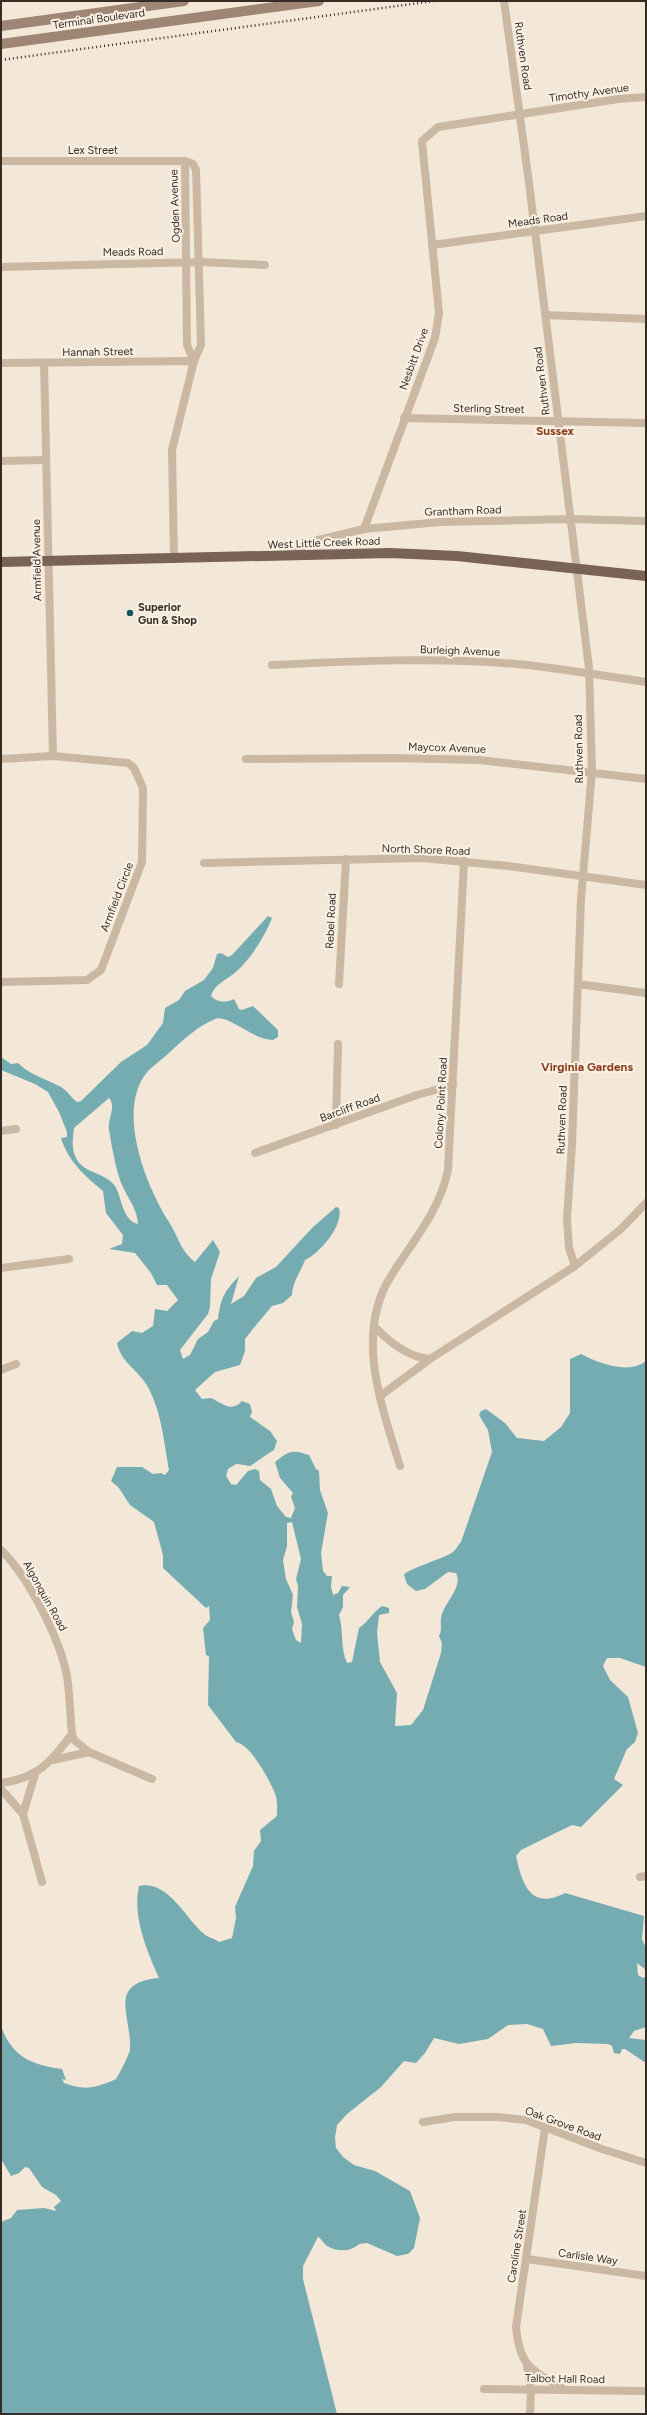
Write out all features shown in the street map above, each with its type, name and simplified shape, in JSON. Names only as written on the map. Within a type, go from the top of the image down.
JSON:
[{"type":"main road","name":"Terminal Boulevard","points":[[1,26],[184,1]]},
{"type":"main road","name":"Terminal Boulevard","points":[[1,44],[319,1]]},
{"type":"main road","name":"West Little Creek Road","points":[[1,562],[174,559],[390,552],[456,556],[646,576]]},
{"type":"street","name":"Ruthven Road","points":[[504,1],[535,231],[589,674],[592,771],[584,876],[572,1144],[567,1219],[569,1248],[575,1266]]},
{"type":"street","name":"Timothy Avenue","points":[[422,140],[438,127],[519,114],[646,97]]},
{"type":"street","name":"Nesbitt Drive","points":[[364,529],[404,418],[436,338],[439,313],[422,140]]},
{"type":"street","name":"Lex Street","points":[[1,162],[185,161]]},
{"type":"street","name":"Ogden Avenue","points":[[174,559],[172,450],[194,361],[201,345],[200,262],[196,170],[193,164],[185,161],[188,262],[187,345],[194,361]]},
{"type":"street","name":"Meads Road","points":[[432,244],[646,216]]},
{"type":"street","name":"Meads Road","points":[[1,267],[188,262],[265,265]]},
{"type":"street","points":[[545,315],[646,319]]},
{"type":"street","name":"Hannah Street","points":[[1,363],[194,361]]},
{"type":"street","name":"Armfield Avenue","points":[[44,363],[47,561],[53,756]]},
{"type":"street","name":"Sterling Street","points":[[404,418],[646,423]]},
{"type":"street","points":[[1,461],[46,460]]},
{"type":"street","name":"Grantham Road","points":[[287,556],[310,542],[364,529],[440,522],[570,519],[646,521]]},
{"type":"street","name":"Burleigh Avenue","points":[[272,665],[372,660],[430,660],[517,664],[646,682]]},
{"type":"street","name":"Armfield Circle","points":[[1,759],[53,756],[128,763],[134,768],[143,788],[142,862],[100,970],[87,980],[1,982]]},
{"type":"street","name":"Maycox Avenue","points":[[246,759],[394,758],[479,760],[592,771],[646,779]]},
{"type":"street","name":"North Shore Road","points":[[204,863],[422,858],[464,861],[646,885]]},
{"type":"street","name":"Rebel Road","points":[[339,984],[346,859]]},
{"type":"street","name":"Colony Point Road","points":[[400,1466],[380,1396],[373,1358],[375,1327],[379,1299],[385,1285],[425,1227],[441,1197],[448,1170],[464,861]]},
{"type":"street","points":[[578,984],[646,993]]},
{"type":"street","points":[[336,1125],[338,1044]]},
{"type":"street","name":"Barcliff Road","points":[[255,1153],[417,1096],[453,1086]]},
{"type":"street","points":[[1,1131],[16,1129]]},
{"type":"street","points":[[380,1396],[430,1359],[575,1266],[621,1229],[646,1203]]},
{"type":"street","points":[[1,1268],[69,1259]]},
{"type":"street","points":[[375,1327],[401,1349],[416,1356],[430,1359]]},
{"type":"street","points":[[1,1370],[16,1364]]},
{"type":"street","name":"Algonquin Road","points":[[1,1550],[14,1562],[55,1636],[67,1676],[72,1734]]},
{"type":"street","points":[[72,1734],[74,1740],[89,1752],[152,1779]]},
{"type":"street","points":[[1,1783],[18,1780],[35,1774],[53,1760],[72,1734]]},
{"type":"street","points":[[53,1760],[89,1752]]},
{"type":"street","points":[[23,1814],[35,1774]]},
{"type":"street","points":[[1,1789],[23,1814],[42,1882]]},
{"type":"street","name":"Oak Grove Road","points":[[423,2122],[455,2117],[497,2117],[526,2120],[545,2128],[646,2162]]},
{"type":"street","name":"Caroline Street","points":[[530,2414],[531,2389],[527,2366],[520,2351],[516,2327],[545,2128]]},
{"type":"street","name":"Carlisle Way","points":[[527,2259],[646,2276]]},
{"type":"street","points":[[527,2366],[565,2390]]},
{"type":"street","name":"Talbot Hall Road","points":[[484,2389],[646,2391]]},
{"type":"water","points":[[268,916],[272,918],[265,934],[250,957],[238,970],[214,989],[211,996],[222,1002],[234,999],[239,1009],[242,1010],[253,1006],[278,1030],[278,1037],[273,1040],[265,1039],[227,1020],[220,1018],[215,1019],[192,1033],[148,1071],[138,1087],[134,1106],[134,1126],[138,1147],[151,1189],[183,1248],[195,1262],[213,1240],[220,1252],[211,1279],[210,1307],[208,1314],[180,1350],[183,1359],[190,1355],[198,1339],[208,1332],[214,1321],[218,1319],[220,1305],[224,1295],[239,1276],[231,1304],[244,1296],[256,1278],[276,1267],[312,1228],[336,1207],[339,1208],[340,1215],[338,1222],[330,1238],[324,1245],[305,1260],[295,1281],[292,1295],[283,1303],[272,1306],[245,1339],[245,1351],[240,1365],[215,1372],[195,1390],[202,1399],[211,1398],[226,1406],[230,1407],[238,1405],[242,1401],[250,1404],[252,1412],[250,1417],[270,1431],[277,1441],[274,1450],[251,1465],[236,1464],[228,1469],[226,1476],[231,1484],[236,1485],[248,1471],[255,1469],[259,1471],[260,1480],[271,1489],[277,1506],[286,1517],[291,1518],[295,1508],[291,1497],[293,1493],[280,1478],[275,1462],[287,1453],[298,1452],[309,1455],[316,1469],[319,1471],[320,1490],[328,1513],[321,1553],[323,1571],[327,1576],[332,1576],[331,1587],[333,1595],[338,1593],[342,1586],[350,1587],[343,1595],[343,1607],[339,1615],[345,1657],[347,1663],[352,1662],[359,1628],[382,1606],[389,1608],[389,1613],[379,1615],[377,1633],[380,1662],[397,1693],[395,1726],[411,1725],[423,1710],[441,1653],[442,1643],[439,1636],[441,1631],[441,1617],[456,1589],[458,1578],[456,1573],[448,1572],[425,1589],[416,1591],[407,1584],[404,1575],[411,1570],[453,1552],[461,1542],[492,1452],[488,1430],[479,1415],[481,1411],[486,1409],[505,1423],[517,1438],[544,1441],[561,1427],[570,1413],[570,1359],[581,1354],[605,1364],[622,1367],[639,1365],[646,1361],[646,1667],[620,1658],[607,1658],[603,1666],[610,1680],[628,1697],[638,1733],[635,1742],[627,1749],[614,1779],[623,1785],[581,1827],[572,1825],[521,1850],[516,1856],[525,1885],[536,1897],[544,1899],[553,1898],[565,1893],[644,1916],[642,1939],[646,1948],[646,1970],[637,1963],[638,1975],[643,1978],[646,1976],[646,2027],[634,2031],[629,2038],[646,2040],[646,2063],[625,2049],[622,2049],[620,2054],[614,2053],[612,2046],[608,2044],[576,2043],[551,2046],[543,2029],[527,2024],[508,2025],[488,2039],[459,2044],[434,2038],[425,2053],[416,2063],[404,2061],[381,2087],[347,2114],[337,2125],[335,2138],[336,2148],[343,2157],[354,2165],[375,2171],[410,2191],[420,2218],[414,2248],[408,2254],[397,2256],[367,2243],[359,2244],[348,2250],[339,2250],[327,2246],[318,2237],[303,2266],[303,2279],[337,2414],[1,2414],[1,2222],[11,2218],[17,2210],[44,2208],[56,2211],[54,2207],[61,2201],[56,2195],[42,2187],[29,2168],[25,2167],[19,2173],[11,2176],[1,2159],[1,2026],[11,2045],[24,2058],[41,2065],[62,2069],[66,2080],[62,2079],[64,2083],[84,2088],[102,2085],[116,2079],[130,2049],[130,2037],[125,2003],[127,1994],[132,1987],[143,1981],[159,1978],[146,1945],[139,1921],[137,1897],[139,1886],[149,1885],[158,1888],[167,1894],[207,1936],[219,1942],[232,1938],[236,1918],[235,1907],[253,1866],[254,1851],[261,1841],[260,1830],[277,1816],[277,1807],[276,1797],[268,1778],[253,1755],[242,1744],[236,1742],[208,1705],[209,1656],[206,1655],[203,1628],[210,1620],[209,1606],[206,1608],[163,1568],[163,1555],[154,1522],[130,1505],[119,1488],[111,1481],[117,1467],[142,1467],[153,1474],[161,1473],[165,1475],[169,1470],[162,1430],[154,1400],[142,1378],[123,1357],[117,1343],[132,1331],[142,1333],[153,1326],[155,1309],[167,1311],[178,1300],[167,1285],[157,1285],[151,1273],[135,1253],[109,1249],[122,1244],[123,1235],[106,1213],[103,1191],[78,1168],[68,1154],[61,1138],[67,1137],[67,1132],[59,1112],[48,1092],[35,1084],[1,1070],[1,1057],[11,1064],[18,1063],[33,1074],[66,1090],[77,1102],[81,1101],[121,1062],[147,1045],[163,1023],[165,1008],[179,1000],[185,991],[204,980],[213,968],[217,954],[221,953],[228,957],[232,955]],"holes":[[[109,1098],[112,1106],[109,1130],[116,1167],[123,1187],[134,1209],[138,1224],[129,1218],[123,1208],[115,1186],[111,1181],[84,1167],[76,1158],[73,1151],[74,1128]],[[292,1522],[301,1559],[296,1579],[298,1586],[297,1607],[302,1624],[301,1643],[296,1640],[292,1629],[294,1622],[291,1612],[293,1595],[286,1579],[283,1560],[287,1546],[287,1523]]]},
{"type":"railway","points":[[1,60],[434,1]]},
{"type":"place","name":"Superior Gun & Shop","points":[[130,613]]},
{"type":"district","name":"Sussex","points":[[555,431]]},
{"type":"district","name":"Virginia Gardens","points":[[587,1067]]}]
